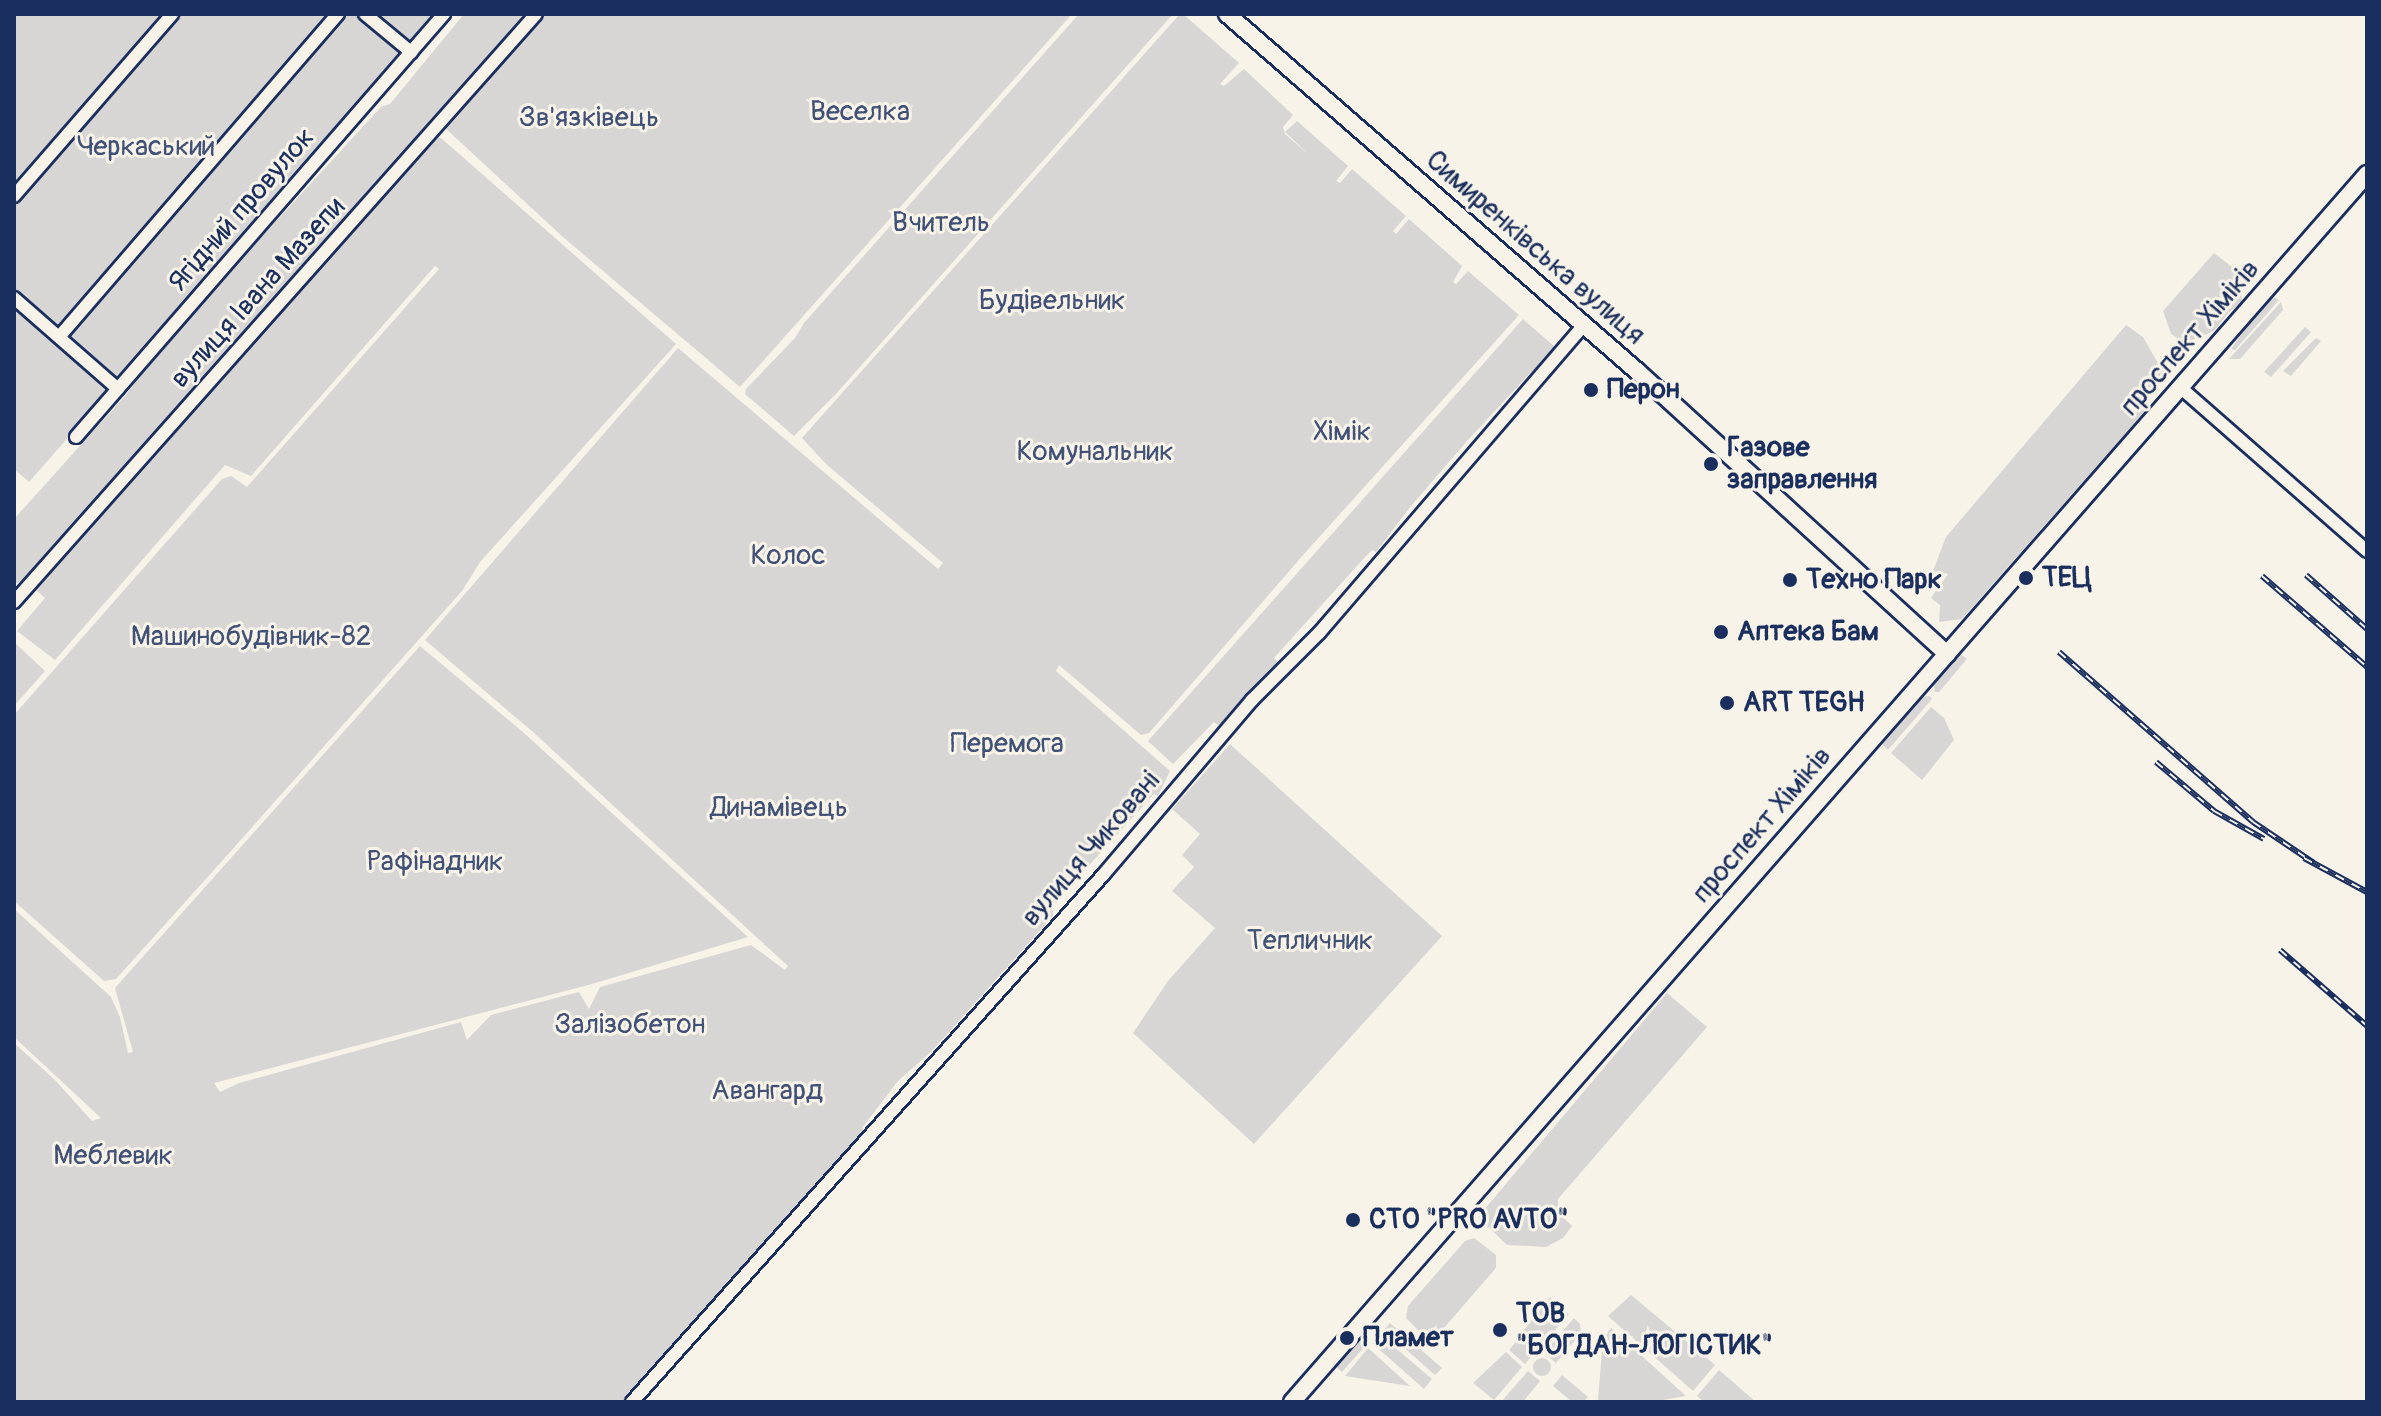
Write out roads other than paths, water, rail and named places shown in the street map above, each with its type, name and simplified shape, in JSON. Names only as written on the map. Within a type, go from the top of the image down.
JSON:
[{"type":"main road","name":"Симиренківська вулиця","points":[[1227,14],[1584,325],[1947,654]]},
{"type":"main road","name":"проспект Хіміків","points":[[1292,1402],[2367,174]]},
{"type":"street","points":[[14,196],[172,14]]},
{"type":"street","points":[[59,337],[338,14]]},
{"type":"street","points":[[365,14],[411,52]]},
{"type":"street","name":"Ягідний провулок","points":[[76,437],[444,14]]},
{"type":"street","name":"вулиця Івана Мазепи","points":[[14,602],[536,14]]},
{"type":"street","points":[[14,298],[118,389]]},
{"type":"street","name":"вулиця Чиковані","points":[[632,1402],[1103,875],[1252,700],[1319,633],[1584,325]]},
{"type":"street","points":[[2181,388],[2367,551]]},
{"type":"railway","points":[[2306,575],[2367,629]]},
{"type":"railway","points":[[2262,576],[2367,667]]},
{"type":"railway","points":[[2059,652],[2253,822],[2314,863]]},
{"type":"railway","points":[[2156,762],[2214,811],[2264,839]]},
{"type":"railway","points":[[2304,858],[2367,892]]},
{"type":"railway","points":[[2280,950],[2367,1026]]},
{"type":"place","name":"Перон","points":[[1591,390]]},
{"type":"place","name":"Газове заправлення","points":[[1711,464]]},
{"type":"place","name":"ТЕЦ","points":[[2026,578]]},
{"type":"place","name":"Техно Парк","points":[[1790,580]]},
{"type":"place","name":"Аптека Бам","points":[[1721,632]]},
{"type":"place","name":"ART TEGH","points":[[1727,703]]},
{"type":"place","name":"СТО \"PRO AVTO\"","points":[[1353,1220]]},
{"type":"place","name":"ТОВ \"БОГДАН-ЛОГІСТИК\"","points":[[1500,1330]]},
{"type":"place","name":"Пламет","points":[[1347,1338]]},
{"type":"park label","name":"Веселка","points":[[860,112]]},
{"type":"park label","name":"Зв'язківець","points":[[589,118]]},
{"type":"park label","name":"Черкаський","points":[[146,147]]},
{"type":"park label","name":"Вчитель","points":[[941,223]]},
{"type":"park label","name":"Будівельник","points":[[1052,301]]},
{"type":"park label","name":"Хімік","points":[[1342,432]]},
{"type":"park label","name":"Комунальник","points":[[1095,452]]},
{"type":"park label","name":"Колос","points":[[788,556]]},
{"type":"park label","name":"Машинобудівник-82","points":[[251,637]]},
{"type":"park label","name":"Перемога","points":[[1007,744]]},
{"type":"park label","name":"Динамівець","points":[[779,808]]},
{"type":"park label","name":"Рафінадник","points":[[435,862]]},
{"type":"park label","name":"Тепличник","points":[[1310,941]]},
{"type":"park label","name":"Залізобетон","points":[[630,1025]]},
{"type":"park label","name":"Авангард","points":[[767,1091]]},
{"type":"park label","name":"Меблевик","points":[[113,1156]]}]
